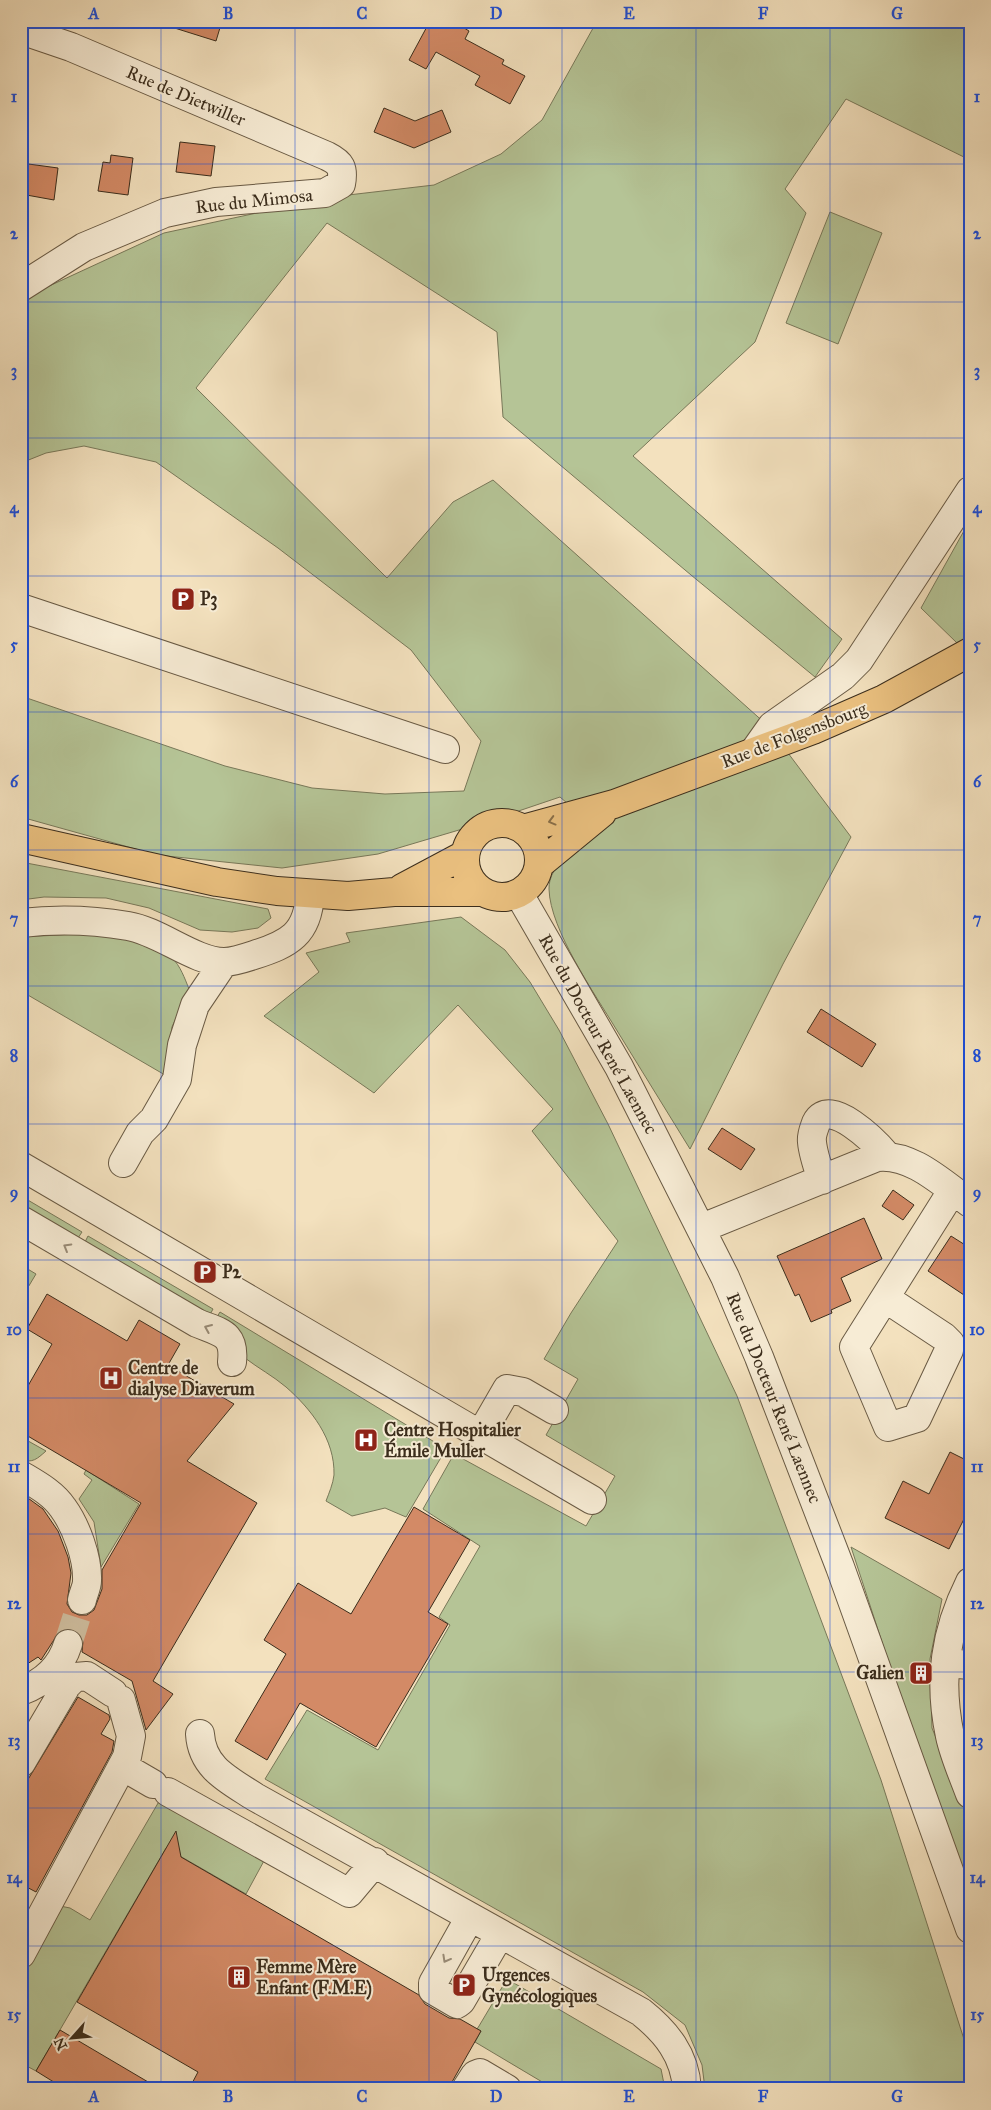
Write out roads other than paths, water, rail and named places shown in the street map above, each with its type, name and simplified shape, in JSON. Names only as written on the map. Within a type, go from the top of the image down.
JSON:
[{"type":"main road","name":"Rue de Folgensbourg","points":[[523,829],[614,804],[813,730],[884,699],[970,652]]},
{"type":"main road","name":"Rue de Folgensbourg","points":[[540,864],[614,804]]},
{"type":"main road","points":[[494,823],[509,823],[523,829],[531,838],[540,864],[536,876],[529,887],[519,894],[506,898],[493,897],[481,892],[471,882],[465,869],[464,855],[469,841],[479,829],[494,823]]},
{"type":"main road","points":[[21,838],[217,882],[310,894],[348,896],[394,892],[481,892]]},
{"type":"main road","points":[[394,892],[464,855]]},
{"type":"street","name":"Rue de Dietwiller","points":[[21,30],[71,47],[327,156],[339,162],[344,172]]},
{"type":"street","name":"Rue du Mimosa","points":[[21,287],[84,247],[165,213],[216,202],[325,193],[342,184],[344,172]]},
{"type":"street","points":[[755,750],[772,726],[843,676],[859,660],[970,491]]},
{"type":"street","points":[[21,608],[445,749]]},
{"type":"street","points":[[21,923],[96,922],[130,926],[151,933],[205,958],[224,962],[252,956],[286,943],[300,931],[304,923],[309,908],[310,894]]},
{"type":"street","name":"Rue du Docteur René Laennec","points":[[519,894],[619,1067],[702,1228],[759,1357],[840,1567],[970,1929]]},
{"type":"street","points":[[123,1163],[140,1133],[154,1119],[177,1079],[182,1045],[195,1005],[224,962]]},
{"type":"street","points":[[822,1180],[811,1141],[812,1132],[818,1118],[824,1115],[837,1114],[875,1142],[887,1156]]},
{"type":"street","points":[[702,1228],[877,1157],[887,1156],[908,1160],[961,1197],[885,1298]]},
{"type":"street","points":[[21,1166],[592,1500]]},
{"type":"street","points":[[21,1220],[197,1323],[227,1336],[233,1348],[232,1362]]},
{"type":"street","points":[[481,1434],[507,1389],[523,1392],[554,1410]]},
{"type":"street","points":[[21,1475],[42,1487],[63,1507],[76,1531],[83,1555],[87,1581],[82,1600]]},
{"type":"street","points":[[970,1582],[952,1623],[958,1664],[943,1683],[950,1737],[970,1794]]},
{"type":"street","points":[[21,1763],[59,1679],[68,1644]]},
{"type":"street","points":[[21,1691],[59,1679],[87,1676],[117,1696],[131,1736],[127,1757],[21,1954]]},
{"type":"street","points":[[200,1734],[201,1748],[207,1760],[228,1779],[255,1796],[640,2012],[658,2026],[673,2043],[681,2058],[687,2089]]},
{"type":"street","points":[[122,1766],[349,1894],[375,1862]]},
{"type":"street","points":[[470,1917],[433,1982],[433,1990],[457,2004],[461,2001],[500,1934]]},
{"type":"street","points":[[466,2089],[475,2075],[480,2073],[507,2089]]},
{"type":"tunnel","points":[[68,1644],[82,1600]]},
{"type":"place","name":"P3","points":[[183,599]]},
{"type":"place","name":"P2","points":[[205,1272]]},
{"type":"place","name":"Centre de dialyse Diaverum","points":[[111,1378]]},
{"type":"place","name":"Centre Hospitalier Émile Muller","points":[[366,1440]]},
{"type":"place","name":"Galien","points":[[921,1673]]},
{"type":"place","name":"Femme Mère Enfant (F.M.E)","points":[[239,1977]]},
{"type":"place","name":"Urgences Gynécologiques","points":[[464,1985]]}]
